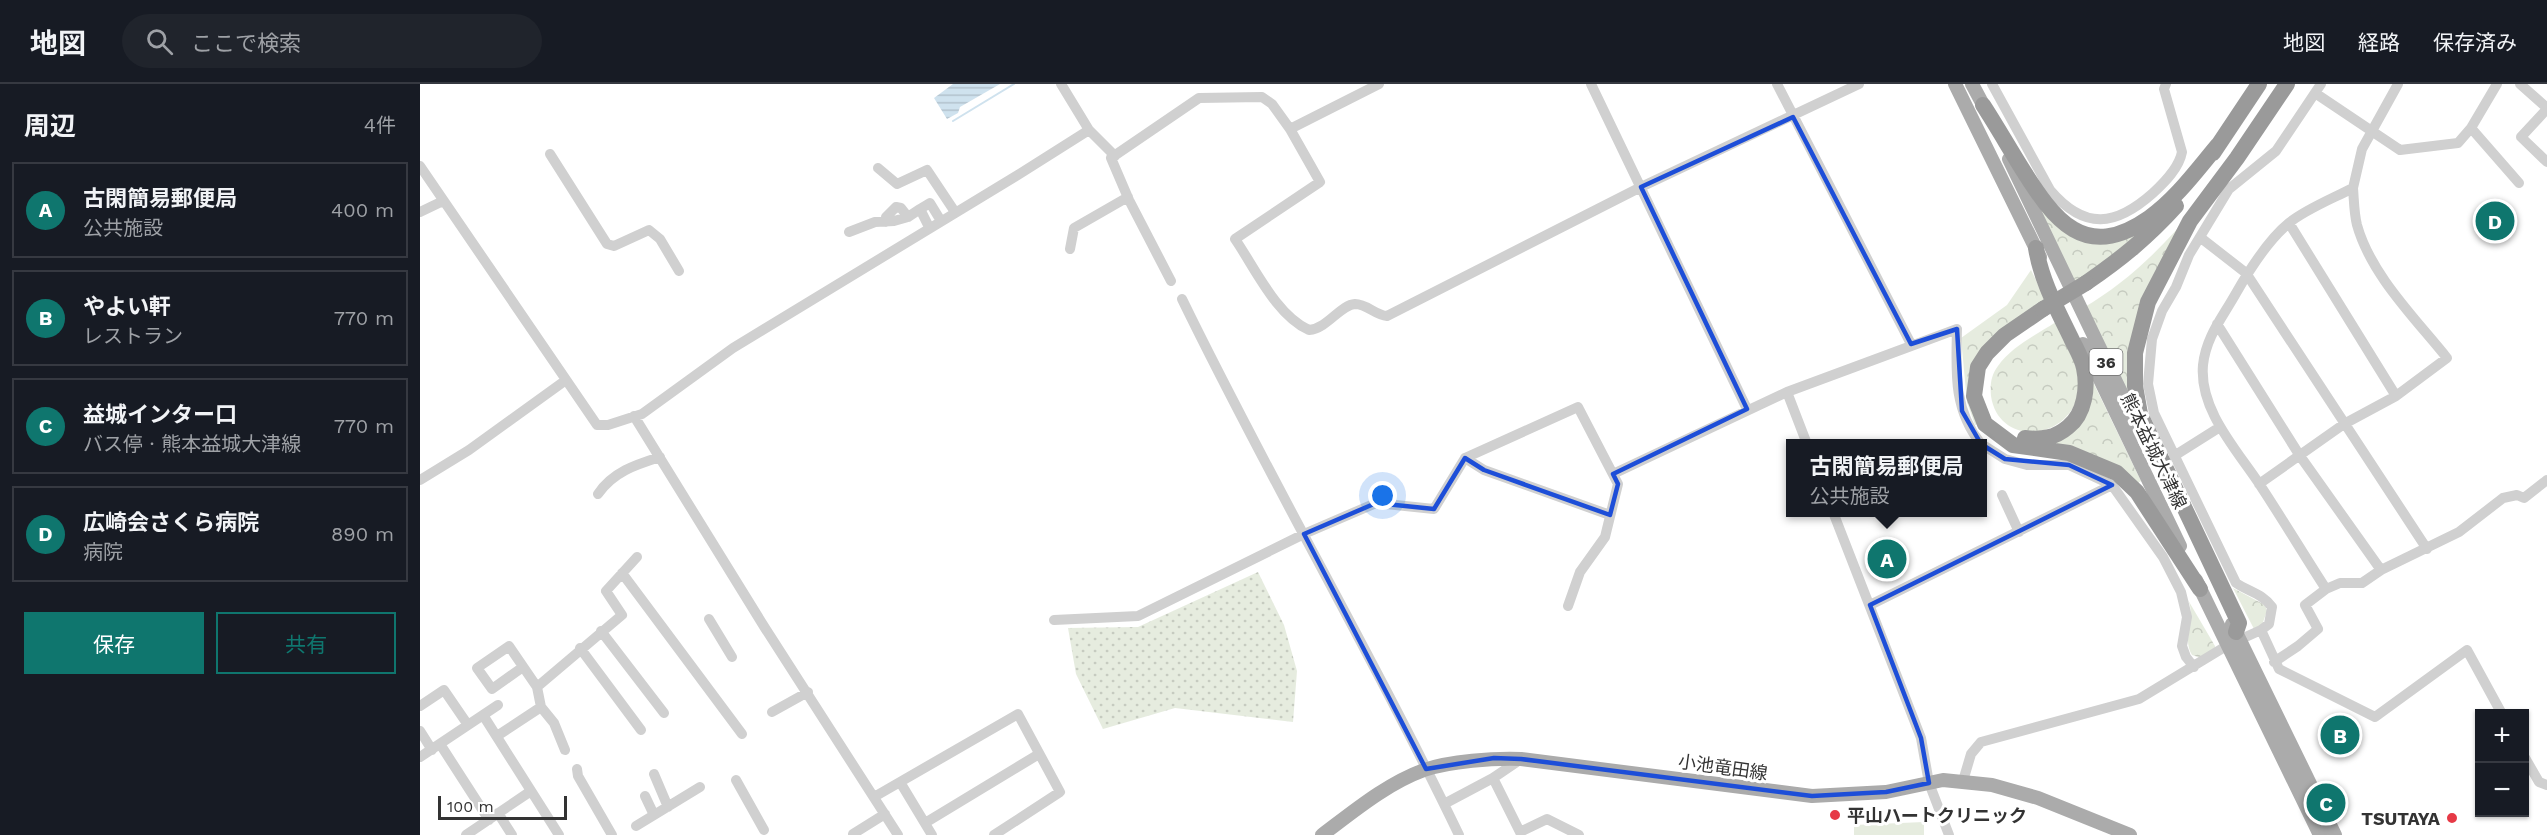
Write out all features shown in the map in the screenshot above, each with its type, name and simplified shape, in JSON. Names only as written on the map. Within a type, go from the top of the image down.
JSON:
[{"type":"highway","points":[[2087,288],[2150,235],[2181,201],[2259,84]]},
{"type":"highway","points":[[2234,639],[2239,623],[2140,414],[2135,386],[2135,353],[2148,302],[2190,221],[2237,158],[2287,84]]},
{"type":"highway","points":[[1983,105],[2033,187],[2061,222],[2080,233],[2098,237],[2115,236],[2150,217],[2169,200],[2218,145]]},
{"type":"highway","points":[[2200,589],[2136,492],[2118,473],[2069,453],[2013,445],[1985,424],[1974,396],[1978,367],[1987,353],[2005,335],[2045,314],[2141,254],[2237,158]]},
{"type":"highway","points":[[2036,248],[2039,269],[2084,367],[2085,395],[2073,423],[2050,438],[2038,440],[2008,432],[1993,421],[1983,403],[1983,381],[1990,361],[2045,314]]},
{"type":"main road","name":"熊本益城大津線","points":[[1955,84],[2200,589],[2234,639],[2335,835]]},
{"type":"main road","name":"熊本益城大津線","points":[[1972,84],[2234,639],[2320,835]]},
{"type":"main road","name":"小池竜田線","points":[[1322,835],[1389,787],[1426,769],[1494,758],[1521,759],[1812,796],[1886,792],[1943,780],[1992,784],[2038,798],[2130,835]]},
{"type":"street","points":[[1290,129],[1379,84]]},
{"type":"street","points":[[1591,84],[1747,409]]},
{"type":"street","points":[[1777,84],[1911,344]]},
{"type":"street","points":[[1172,281],[1128,197],[1111,158],[1199,98],[1262,97],[1272,104],[1290,129],[1320,182],[1235,239],[1272,298],[1301,327],[1309,330],[1317,329],[1351,304],[1362,304],[1378,315],[1387,316],[1641,187],[1859,84]]},
{"type":"street","points":[[1992,84],[2050,190],[2058,199],[2080,214],[2101,220],[2122,216],[2137,207],[2161,185],[2180,161],[2182,152],[2164,89],[2166,84]]},
{"type":"street","points":[[2259,484],[2344,424],[2396,396],[2447,358],[2387,283],[2366,248],[2356,223],[2353,188],[2362,148],[2398,84]]},
{"type":"street","points":[[1963,781],[1971,754],[1981,742],[2139,699],[2194,667],[2234,639],[2261,630],[2270,624],[2272,607],[2260,594],[2248,592],[2236,583],[2154,413],[2148,384],[2148,358],[2162,311],[2176,287],[2189,255],[2229,189],[2276,151],[2318,88],[2400,150],[2458,143],[2471,128],[2497,84]]},
{"type":"street","points":[[2520,84],[2547,108],[2521,136],[2547,162]]},
{"type":"street","points":[[1066,86],[1089,130],[1115,156]]},
{"type":"street","points":[[2471,128],[2519,183]]},
{"type":"street","points":[[420,166],[597,424],[608,425],[642,414],[733,348],[1089,130]]},
{"type":"street","points":[[550,154],[607,244],[614,246],[649,230],[660,239],[679,271]]},
{"type":"street","points":[[878,168],[897,184],[927,170],[955,212]]},
{"type":"street","points":[[2326,589],[2220,427],[2204,388],[2203,366],[2207,344],[2247,273],[2289,223],[2353,188]]},
{"type":"street","points":[[1070,249],[1074,228],[1128,197]]},
{"type":"street","points":[[420,212],[443,201]]},
{"type":"street","points":[[849,232],[875,222],[886,222],[908,216],[930,203],[941,221]]},
{"type":"street","points":[[920,209],[929,227]]},
{"type":"street","points":[[2289,223],[2396,396]]},
{"type":"street","points":[[2201,238],[2247,273],[2427,549]]},
{"type":"street","points":[[1182,299],[1224,385],[1304,534],[1459,835]]},
{"type":"street","points":[[2217,324],[2300,456],[2381,570]]},
{"type":"street","points":[[1613,474],[1787,392],[1911,344],[1957,329],[1957,388],[1968,428],[1978,439]]},
{"type":"street","points":[[420,480],[469,450],[566,380]]},
{"type":"street","points":[[1787,392],[1805,439]]},
{"type":"street","points":[[1054,620],[1138,615],[1304,534],[1376,503],[1434,509],[1465,458],[1578,407],[1618,484],[1605,537],[1580,572],[1568,606]]},
{"type":"street","points":[[634,416],[898,835]]},
{"type":"street","points":[[2174,456],[2220,427]]},
{"type":"street","points":[[1987,447],[2005,459],[2028,465],[2069,465],[2112,485],[2163,557],[2181,592],[2187,617],[2182,646],[2186,657],[2194,667]]},
{"type":"street","points":[[598,494],[608,480],[633,466],[660,457]]},
{"type":"street","points":[[1465,458],[1484,470],[1610,515]]},
{"type":"street","points":[[2274,662],[2318,629],[2305,605],[2326,589],[2340,583],[2362,584],[2381,570],[2459,532],[2503,498],[2517,495],[2524,498],[2547,480]]},
{"type":"street","points":[[1870,605],[2112,485]]},
{"type":"street","points":[[2002,495],[2019,532]]},
{"type":"street","points":[[1835,517],[1921,738],[1929,783],[1949,835]]},
{"type":"street","points":[[537,687],[580,648],[622,615],[606,591],[637,557]]},
{"type":"street","points":[[622,573],[742,734]]},
{"type":"street","points":[[710,619],[732,657]]},
{"type":"street","points":[[2261,630],[2279,669],[2375,717],[2468,650],[2499,709]]},
{"type":"street","points":[[601,631],[664,713]]},
{"type":"street","points":[[580,648],[641,730]]},
{"type":"street","points":[[523,667],[537,687],[542,707],[554,723],[565,750]]},
{"type":"street","points":[[420,706],[444,690],[468,725]]},
{"type":"street","points":[[772,712],[808,692]]},
{"type":"street","points":[[420,757],[498,705]]},
{"type":"street","points":[[497,736],[542,707]]},
{"type":"street","points":[[483,714],[559,835]]},
{"type":"street","points":[[874,797],[1018,714],[1060,792],[993,835]]},
{"type":"street","points":[[420,731],[436,747],[493,817],[512,835]]},
{"type":"street","points":[[925,823],[1039,754]]},
{"type":"street","points":[[1444,804],[1493,778],[1521,759]]},
{"type":"street","points":[[2528,763],[2539,783],[2547,785]]},
{"type":"street","points":[[577,770],[578,776],[612,835]]},
{"type":"street","points":[[654,774],[668,807]]},
{"type":"street","points":[[1493,778],[1520,834],[1546,819],[1579,835]]},
{"type":"street","points":[[736,780],[764,830]]},
{"type":"street","points":[[900,782],[932,835]]},
{"type":"street","points":[[636,826],[700,787]]},
{"type":"street","points":[[466,835],[531,791]]},
{"type":"street","points":[[645,796],[654,816]]},
{"type":"street","points":[[853,834],[885,814]]},
{"type":"highlighted area","points":[[1793,117],[1911,344],[1957,329],[1962,411],[1981,444],[2005,459],[2069,465],[2112,485],[1870,605],[1921,738],[1929,783],[1886,792],[1812,796],[1521,759],[1494,758],[1426,769],[1304,534],[1376,503],[1434,509],[1465,458],[1484,470],[1610,515],[1618,484],[1613,474],[1747,409],[1641,187]]},
{"type":"green space","points":[[2029,196],[2090,241],[2177,200],[2073,289]]},
{"type":"green space","points":[[2197,206],[2148,296],[2133,410],[2083,308],[2130,275],[2172,235]]},
{"type":"green space","points":[[2031,270],[2047,303],[1986,344],[1978,424],[1975,425],[1967,402],[1961,338],[2007,305]]},
{"type":"green space","points":[[2056,322],[2071,353],[2079,378],[2075,404],[2065,418],[2052,427],[2037,432],[2022,431],[2008,425],[1997,413],[1991,396],[1992,377],[2010,353]]},
{"type":"green space","points":[[2093,382],[2141,481],[2135,485],[2033,444],[2059,439]]},
{"type":"green space","points":[[1258,572],[1284,625],[1297,671],[1293,722],[1175,708],[1103,729],[1076,674],[1068,628],[1138,627]]},
{"type":"green space","points":[[2233,588],[2265,605],[2267,611],[2262,625],[2254,629]]},
{"type":"green space","points":[[2188,600],[2215,646],[2215,649],[2201,658],[2192,655],[2189,648],[2191,614]]},
{"type":"green space","points":[[1924,822],[1924,835],[1854,835],[1854,825]]},
{"type":"water","points":[[953,84],[1000,84],[960,107],[958,113],[947,119],[934,98]]},
{"type":"waterway","points":[[953,121],[1014,84]]},
{"type":"place","name":"広崎会さくら病院","points":[[2495,221]]},
{"type":"place","name":"古閑簡易郵便局","points":[[1887,559]]},
{"type":"place","name":"やよい軒","points":[[2340,735]]},
{"type":"place","name":"益城インター口","points":[[2326,803]]},
{"type":"place","name":"平山ハートクリニック","points":[[1835,815]]},
{"type":"place","name":"TSUTAYA","points":[[2452,818]]}]
